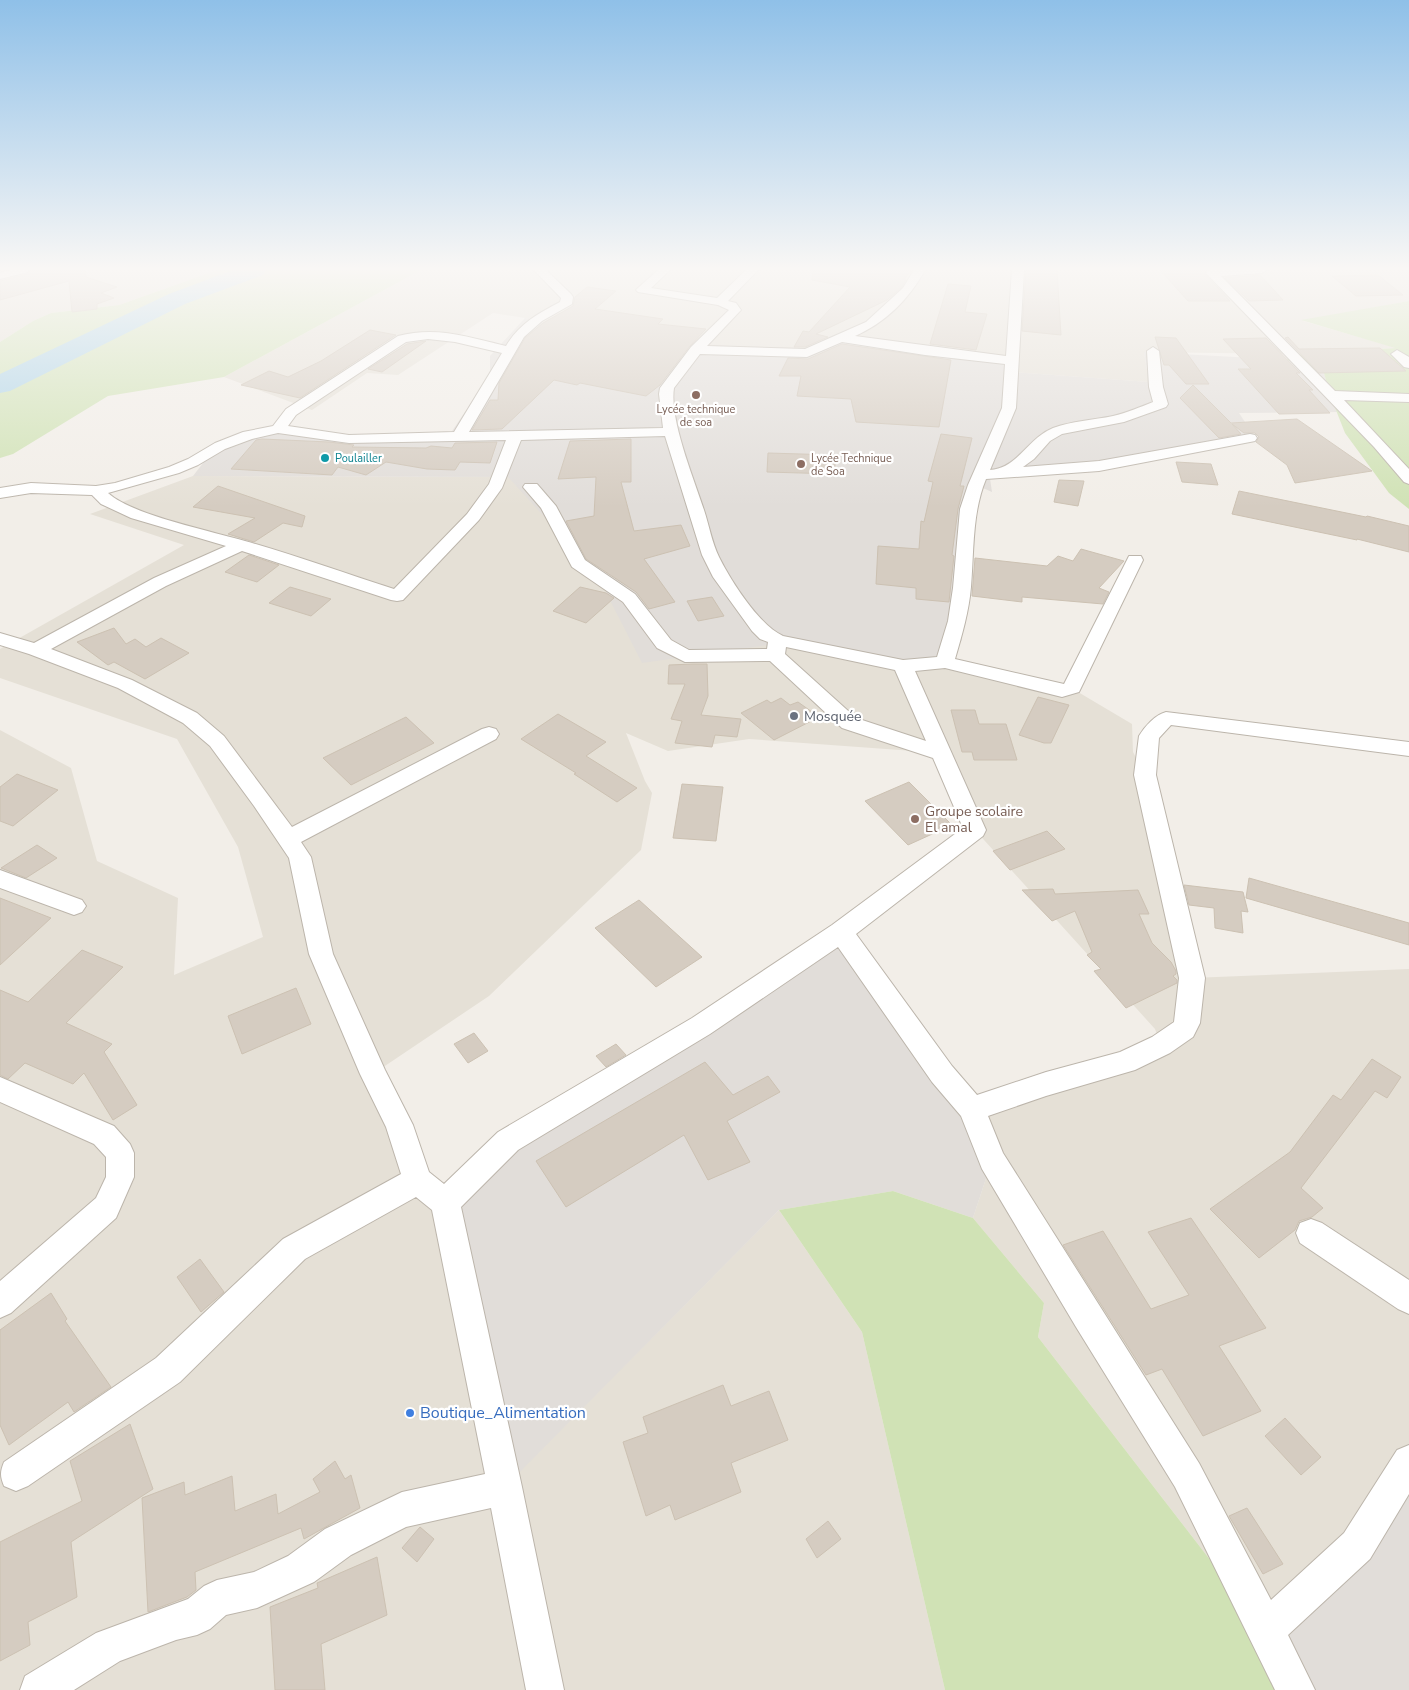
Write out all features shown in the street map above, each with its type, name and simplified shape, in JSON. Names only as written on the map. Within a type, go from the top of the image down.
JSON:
[{"type":"street","points":[[278,429],[291,412],[387,349]]},
{"type":"street","points":[[459,437],[509,351],[500,349]]},
{"type":"street","points":[[816,349],[807,353],[696,350],[667,388],[670,432],[714,562],[722,577],[758,627],[850,723],[941,753]]},
{"type":"street","points":[[906,349],[1012,361]]},
{"type":"street","points":[[945,662],[957,621],[962,588],[968,509],[976,485],[1009,408],[1013,349]]},
{"type":"street","points":[[1285,349],[1379,444],[1409,479]]},
{"type":"street","points":[[1006,474],[1029,456],[1045,438],[1058,431],[1119,419],[1161,404],[1156,387],[1152,351]]},
{"type":"street","points":[[1397,354],[1409,364]]},
{"type":"street","points":[[1330,395],[1409,398]]},
{"type":"street","points":[[0,493],[32,488],[96,491],[174,470],[193,462],[220,446],[248,435],[278,429],[349,439],[670,432]]},
{"type":"street","points":[[96,491],[107,501],[138,515],[240,544],[397,596],[473,516],[498,485],[515,435]]},
{"type":"street","points":[[981,475],[1099,466],[1250,438]]},
{"type":"street","points":[[530,487],[548,506],[578,563],[629,598],[664,644],[685,656],[777,648],[903,666],[945,662],[1062,690],[1072,688],[1136,560]]},
{"type":"street","points":[[36,650],[160,582],[240,544]]},
{"type":"street","points":[[0,639],[36,650],[125,684],[190,718],[217,741],[262,800],[300,857],[320,954],[373,1074],[399,1125],[418,1180],[445,1203],[505,1487],[545,1690]]},
{"type":"street","points":[[445,1203],[508,1141],[701,1026],[841,932],[975,830],[903,666]]},
{"type":"street","points":[[972,1109],[1046,1084],[1126,1062],[1161,1045],[1184,1029],[1187,1023],[1192,978],[1146,775],[1149,736],[1166,718],[1409,749]]},
{"type":"street","points":[[288,839],[489,734]]},
{"type":"street","points":[[0,879],[74,906]]},
{"type":"street","points":[[841,932],[942,1074],[972,1109],[992,1160],[1187,1475],[1296,1690]]},
{"type":"street","points":[[0,1089],[104,1135],[120,1152],[120,1177],[106,1208],[0,1302]]},
{"type":"street","points":[[16,1474],[168,1370],[294,1249],[418,1180]]},
{"type":"street","points":[[1311,1233],[1409,1298]]},
{"type":"street","points":[[1265,1631],[1357,1546],[1409,1462]]},
{"type":"street","points":[[39,1690],[109,1646],[176,1621],[197,1616],[217,1600],[257,1590],[301,1569],[338,1542],[402,1510],[505,1487]]},
{"type":"shaded area","points":[[276,349],[438,349],[398,375],[367,373],[312,410],[224,377]]},
{"type":"shaded area","points":[[497,349],[688,349],[807,353],[816,349],[921,349],[1012,361],[1012,372],[1149,382],[1144,352],[1288,360],[1324,372],[1330,395],[1338,412],[1239,413],[1255,437],[1147,458],[989,472],[992,492],[976,485],[957,621],[962,640],[951,658],[903,666],[775,644],[642,663],[597,575],[508,477],[193,476],[210,454],[275,430],[349,439],[450,434],[490,375],[490,356]]},
{"type":"shaded area","points":[[688,349],[1382,349],[1292,354],[1144,352],[1149,382],[1011,372],[807,353]]},
{"type":"shaded area","points":[[193,476],[509,477],[597,575],[775,644],[951,658],[1078,692],[1132,724],[1133,752],[1145,775],[1192,978],[1409,969],[1409,1462],[1265,1631],[1038,1337],[1044,1303],[973,1218],[992,1160],[972,1109],[1161,1045],[1155,1029],[975,830],[941,753],[749,739],[668,751],[626,733],[645,781],[652,793],[641,850],[489,996],[373,1074],[445,1203],[505,1486],[779,1210],[862,1332],[945,1690],[0,1690],[0,730],[71,768],[97,861],[178,898],[174,975],[263,937],[238,847],[177,739],[0,678],[0,649],[184,545],[90,514]]},
{"type":"shaded area","points":[[841,932],[992,1160],[973,1218],[893,1191],[779,1210],[505,1487],[445,1203],[508,1141]]},
{"type":"shaded area","points":[[1409,1462],[1409,1690],[1296,1690],[1265,1631]]},
{"type":"green space","points":[[0,349],[276,349],[224,377],[108,396],[13,454],[0,458]]},
{"type":"green space","points":[[1409,349],[1409,509],[1389,493],[1345,433],[1330,395],[1324,373],[1287,360],[1291,355]]},
{"type":"green space","points":[[893,1191],[973,1218],[1044,1303],[1038,1337],[1265,1631],[1296,1690],[945,1690],[862,1332],[779,1210]]},
{"type":"building","points":[[340,349],[375,349],[300,398],[241,385],[269,371],[288,377],[321,361]]},
{"type":"building","points":[[399,349],[415,349],[382,372],[368,369]]},
{"type":"building","points":[[519,349],[688,349],[660,385],[646,396],[554,380],[502,429],[472,430],[490,400],[498,400],[499,383]]},
{"type":"building","points":[[831,349],[875,349],[951,360],[939,427],[856,422],[851,399],[797,396],[801,376],[779,376],[788,358],[808,359]]},
{"type":"building","points":[[1159,349],[1184,349],[1209,384],[1186,384],[1169,365],[1164,365]]},
{"type":"building","points":[[1232,349],[1277,349],[1300,373],[1296,373],[1313,390],[1309,390],[1330,413],[1279,414],[1238,369],[1251,369]]},
{"type":"building","points":[[1296,349],[1381,349],[1406,371],[1319,373]]},
{"type":"building","points":[[1193,385],[1231,423],[1297,419],[1372,471],[1295,483],[1287,465],[1256,442],[1259,437],[1255,433],[1244,433],[1232,424],[1241,434],[1219,438],[1180,398]]},
{"type":"building","points":[[941,434],[972,438],[960,486],[964,486],[958,509],[952,555],[954,556],[949,602],[916,599],[916,588],[876,584],[878,546],[919,549],[921,521],[924,522],[933,482],[928,481]]},
{"type":"building","points":[[631,439],[631,482],[621,482],[634,531],[681,525],[690,546],[644,559],[675,602],[649,609],[636,592],[586,559],[566,521],[594,516],[596,477],[558,479],[570,441]]},
{"type":"building","points":[[256,440],[329,442],[354,445],[352,447],[426,448],[431,446],[452,448],[455,443],[497,442],[490,463],[460,462],[455,470],[427,469],[386,462],[366,475],[338,467],[332,475],[231,469]]},
{"type":"building","name":"Lycée Technique de Soa","points":[[768,453],[835,455],[835,474],[767,472]]},
{"type":"building","points":[[1176,462],[1211,464],[1218,485],[1182,482]]},
{"type":"building","points":[[1059,480],[1084,481],[1078,506],[1054,502]]},
{"type":"building","points":[[218,486],[305,516],[302,527],[283,523],[254,542],[228,534],[255,518],[193,507]]},
{"type":"building","points":[[1239,491],[1409,526],[1409,552],[1357,539],[1232,514]]},
{"type":"building","points":[[1081,549],[1124,561],[1099,588],[1109,592],[1103,604],[1022,597],[1022,602],[972,596],[975,558],[1047,566],[1058,556],[1073,561]]},
{"type":"building","points":[[249,555],[279,565],[257,582],[225,572]]},
{"type":"building","points":[[290,587],[331,599],[311,616],[269,603]]},
{"type":"building","points":[[580,587],[606,593],[614,598],[586,623],[553,611]]},
{"type":"building","points":[[712,597],[724,616],[698,621],[687,601]]},
{"type":"building","points":[[114,628],[126,644],[135,639],[146,647],[161,638],[189,653],[145,679],[114,662],[108,665],[77,642]]},
{"type":"building","points":[[707,664],[708,696],[701,715],[741,719],[737,737],[715,735],[712,747],[675,743],[682,721],[671,719],[685,684],[668,684],[669,665]]},
{"type":"building","points":[[1038,697],[1069,705],[1051,743],[1044,743],[1019,735]]},
{"type":"building","points":[[781,698],[790,705],[798,702],[819,717],[774,740],[741,713],[767,700],[771,703]]},
{"type":"building","points":[[951,710],[975,710],[979,724],[1006,724],[1017,760],[974,760],[972,752],[962,752]]},
{"type":"building","points":[[558,714],[606,742],[586,756],[637,788],[617,802],[574,774],[576,773],[521,739]]},
{"type":"building","points":[[406,717],[434,743],[351,785],[323,758]]},
{"type":"building","points":[[17,774],[58,790],[13,826],[0,821],[0,787]]},
{"type":"building","points":[[909,782],[952,825],[908,845],[865,801]]},
{"type":"building","points":[[682,784],[723,787],[716,841],[673,838]]},
{"type":"building","points":[[1047,831],[1065,849],[1010,870],[993,851]]},
{"type":"building","points":[[37,845],[57,858],[26,878],[1,868]]},
{"type":"building","points":[[1249,878],[1409,923],[1409,945],[1246,898]]},
{"type":"building","points":[[1184,885],[1243,892],[1248,912],[1241,911],[1243,933],[1215,928],[1214,908],[1189,905]]},
{"type":"building","points":[[1053,889],[1055,894],[1138,890],[1149,914],[1139,914],[1152,943],[1171,962],[1176,971],[1176,974],[1173,976],[1177,983],[1126,1008],[1094,971],[1101,969],[1087,955],[1092,952],[1075,911],[1052,921],[1022,890]]},
{"type":"building","points":[[0,898],[51,918],[0,965]]},
{"type":"building","points":[[639,900],[702,957],[656,987],[595,928]]},
{"type":"building","points":[[82,950],[123,967],[66,1023],[112,1044],[104,1052],[137,1105],[113,1120],[84,1073],[73,1084],[25,1063],[8,1079],[0,1075],[0,990],[28,1002]]},
{"type":"building","points":[[296,988],[311,1024],[242,1054],[228,1016]]},
{"type":"building","points":[[474,1033],[488,1051],[468,1063],[454,1044]]},
{"type":"building","points":[[616,1044],[626,1055],[606,1067],[596,1056]]},
{"type":"building","points":[[1372,1059],[1401,1077],[1387,1098],[1375,1091],[1301,1188],[1323,1208],[1312,1217],[1299,1221],[1295,1230],[1259,1258],[1210,1209],[1290,1152],[1333,1095],[1341,1100]]},
{"type":"building","points":[[705,1062],[733,1095],[768,1076],[780,1092],[727,1121],[750,1162],[708,1180],[684,1135],[566,1207],[536,1161]]},
{"type":"building","points":[[1191,1218],[1266,1328],[1219,1346],[1261,1411],[1203,1436],[1162,1369],[1146,1375],[1063,1245],[1103,1231],[1151,1309],[1189,1295],[1148,1232]]},
{"type":"building","points":[[200,1259],[224,1292],[201,1312],[177,1277]]},
{"type":"building","points":[[51,1293],[67,1319],[65,1321],[111,1387],[74,1412],[68,1402],[9,1445],[0,1425],[0,1330]]},
{"type":"building","points":[[723,1385],[731,1406],[769,1391],[788,1440],[731,1463],[741,1492],[675,1520],[670,1505],[646,1516],[623,1442],[648,1433],[643,1417]]},
{"type":"building","points":[[1285,1418],[1321,1457],[1301,1475],[1265,1436]]},
{"type":"building","points":[[130,1424],[153,1489],[71,1542],[77,1597],[28,1622],[30,1645],[0,1661],[0,1542],[82,1501],[70,1461]]},
{"type":"building","points":[[335,1461],[345,1479],[351,1475],[360,1508],[304,1539],[301,1528],[195,1572],[196,1590],[187,1597],[148,1612],[142,1498],[184,1482],[185,1495],[232,1476],[235,1511],[276,1494],[278,1514],[320,1492],[313,1479]]},
{"type":"building","points":[[1247,1508],[1283,1564],[1263,1574],[1229,1516]]},
{"type":"building","points":[[828,1521],[841,1539],[817,1558],[806,1539]]},
{"type":"building","points":[[420,1527],[434,1539],[417,1562],[402,1548]]},
{"type":"building","points":[[377,1557],[387,1615],[321,1644],[325,1690],[275,1690],[270,1607],[318,1588],[317,1583]]},
{"type":"waterway","points":[[0,385],[72,349]]},
{"type":"place","name":"Lycée technique de soa","points":[[696,395]]},
{"type":"place","name":"Poulailler","points":[[325,458]]},
{"type":"place","name":"Lycée Technique de Soa","points":[[801,464]]},
{"type":"place","name":"Mosquée","points":[[794,716]]},
{"type":"place","name":"Groupe scolaire El amal","points":[[915,819]]},
{"type":"place","name":"Boutique_Alimentation","points":[[410,1413]]}]
